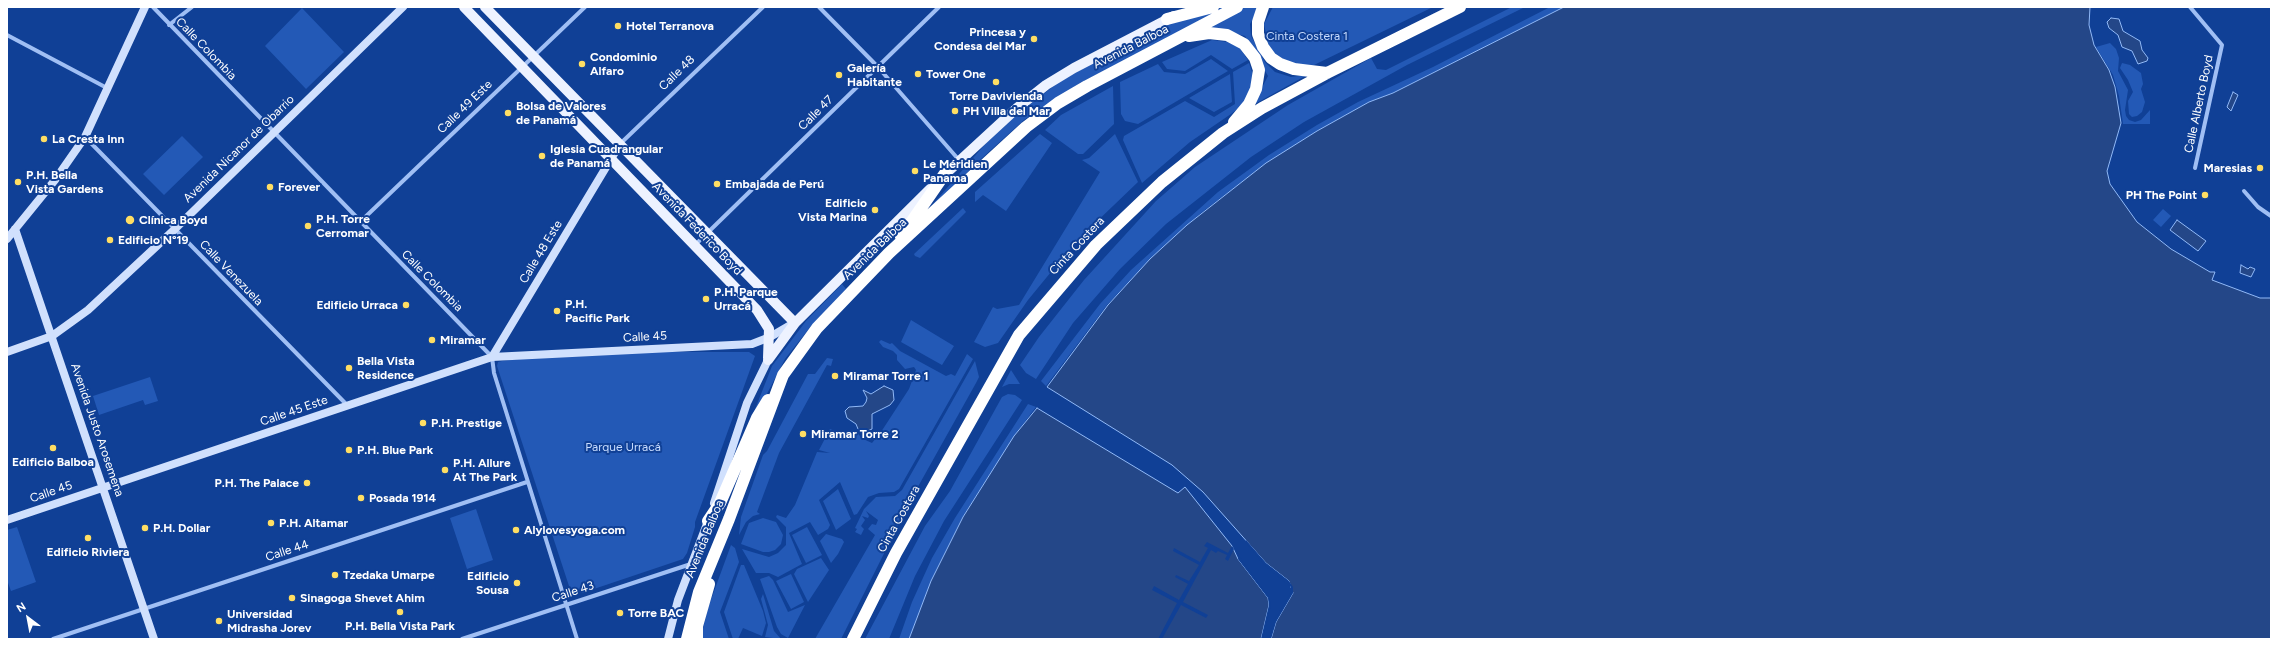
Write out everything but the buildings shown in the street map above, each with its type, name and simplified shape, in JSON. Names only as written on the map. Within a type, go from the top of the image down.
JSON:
[{"type":"highway","points":[[1167,19],[1213,7]]},
{"type":"highway","name":"Avenida Balboa","points":[[687,639],[696,600],[783,375],[817,328],[889,253],[1026,127],[1058,103],[1087,86],[1162,48],[1237,7]]},
{"type":"highway","points":[[1263,7],[1258,22],[1258,34],[1263,47],[1271,58],[1294,69],[1327,73]]},
{"type":"highway","name":"Cinta Costera","points":[[853,639],[896,553],[1019,335],[1071,272],[1125,215],[1190,158],[1223,133],[1262,108],[1327,73],[1460,7]]},
{"type":"highway","points":[[1162,48],[1186,37],[1216,33],[1232,37],[1248,48],[1259,70],[1256,89],[1249,104],[1223,133]]},
{"type":"highway","points":[[889,253],[946,172]]},
{"type":"highway","points":[[708,521],[720,503],[757,418],[783,375]]},
{"type":"highway","points":[[697,639],[697,626],[712,576],[714,555]]},
{"type":"main road","points":[[7,239],[56,180],[85,137],[145,7]]},
{"type":"main road","name":"Avenida Nicanor de Obarrio","points":[[7,352],[52,336],[88,310],[175,229],[403,7]]},
{"type":"main road","name":"Avenida Federico Boyd","points":[[464,7],[695,245],[764,319],[769,328],[770,337],[768,360]]},
{"type":"main road","name":"Avenida Federico Boyd","points":[[485,7],[794,323]]},
{"type":"main road","name":"Avenida Balboa","points":[[668,639],[678,600],[708,521],[748,403],[768,360],[794,323],[946,172],[1017,108],[1046,86],[1074,68],[1192,7]]},
{"type":"main road","name":"Calle 48","points":[[611,159],[620,144]]},
{"type":"main road","name":"Calle 48 Este","points":[[492,357],[611,159]]},
{"type":"main road","name":"Avenida Justo Arosemena","points":[[15,229],[104,487],[154,639]]},
{"type":"main road","name":"Calle 45","points":[[492,357],[752,344],[770,337],[794,323]]},
{"type":"main road","name":"Calle 45 Este","points":[[104,487],[492,357]]},
{"type":"main road","name":"Calle 45","points":[[7,520],[104,487]]},
{"type":"street","name":"Calle Colombia","points":[[153,7],[492,357]]},
{"type":"street","points":[[169,25],[192,7]]},
{"type":"street","name":"Calle 49 Este","points":[[360,222],[585,7]]},
{"type":"street","name":"Calle 48","points":[[620,144],[763,7]]},
{"type":"street","points":[[819,7],[877,66],[959,160]]},
{"type":"street","name":"Calle 47","points":[[695,245],[708,234],[877,66],[939,7]]},
{"type":"street","name":"Calle Alberto Boyd","points":[[2190,7],[2222,45],[2195,168]]},
{"type":"street","points":[[7,35],[107,88]]},
{"type":"street","name":"Calle Venezuela","points":[[85,137],[346,405]]},
{"type":"street","points":[[2244,192],[2258,207],[2271,216]]},
{"type":"street","points":[[492,357],[494,373],[577,639]]},
{"type":"street","name":"Calle 44","points":[[53,639],[527,482]]},
{"type":"street","name":"Calle 43","points":[[462,639],[691,564]]},
{"type":"green space","points":[[1224,7],[1229,7],[1080,83],[1024,120],[982,158],[919,220],[987,142],[1019,113],[1059,82],[1141,36],[1173,23]]},
{"type":"green space","points":[[1244,7],[1259,7],[1250,24],[1251,36],[1265,62],[1275,72],[1291,77],[1307,75],[1253,105],[1268,76],[1245,36],[1228,32],[1200,31]]},
{"type":"green space","name":"Cinta Costera 1","points":[[1273,7],[1433,7],[1314,65],[1286,64],[1269,48],[1264,24]]},
{"type":"green space","points":[[1512,7],[1523,8],[1407,65],[1304,122],[1251,157],[1166,224],[1120,269],[1073,323],[1036,379],[1026,373],[1020,365],[1039,337],[1084,280],[1156,201],[1195,167],[1288,105],[1371,58],[1377,69],[1386,70]]},
{"type":"green space","points":[[1550,7],[1564,7],[1393,93],[1369,102],[1317,131],[1256,171],[1201,213],[1150,259],[1107,305],[1046,386],[1041,381],[1100,304],[1131,270],[1218,192],[1269,155],[1317,125],[1358,102],[1433,67]]},
{"type":"green space","points":[[302,8],[344,52],[306,89],[265,46]]},
{"type":"green space","points":[[1212,40],[1227,42],[1239,47],[1248,60],[1232,69],[1211,55],[1185,71],[1167,69],[1162,62]]},
{"type":"green space","points":[[2110,43],[2116,49],[2119,58],[2118,71],[2128,90],[2125,110],[2126,116],[2129,120],[2135,122],[2141,120],[2150,110],[2150,124],[2123,124],[2119,96],[2113,75],[2096,47]]},
{"type":"green space","points":[[1211,59],[1228,71],[1138,124],[1125,121],[1121,114],[1120,82],[1158,64],[1164,72],[1185,74]]},
{"type":"green space","points":[[1249,63],[1253,75],[1252,85],[1245,103],[1190,142],[1142,183],[1123,140],[1124,136],[1185,101],[1214,117],[1235,104],[1233,72]]},
{"type":"green space","points":[[2122,63],[2130,65],[2141,73],[2143,84],[2141,89],[2145,102],[2142,112],[2137,116],[2132,117],[2129,114],[2128,101],[2133,92],[2128,80],[2120,68]]},
{"type":"green space","points":[[1230,74],[1232,102],[1214,112],[1189,98]]},
{"type":"green space","points":[[1113,86],[1114,124],[1083,154],[1078,154],[1045,130],[1061,115]]},
{"type":"green space","points":[[1040,134],[1052,143],[1006,211],[983,195],[975,202],[975,192]]},
{"type":"green space","points":[[1115,134],[1138,182],[1089,229],[1060,261],[1028,300],[998,343],[985,347],[974,342],[993,307],[997,309],[1019,305],[1100,172],[1082,160],[1089,158]]},
{"type":"green space","points":[[182,136],[203,157],[164,195],[143,174]]},
{"type":"green space","points":[[963,208],[966,212],[920,258],[915,256],[914,254]]},
{"type":"green space","points":[[2163,209],[2171,216],[2161,227],[2153,220]]},
{"type":"green space","points":[[842,284],[846,289],[811,326],[785,359],[743,440],[772,366],[806,321]]},
{"type":"green space","points":[[911,320],[954,346],[942,365],[901,342]]},
{"type":"green space","points":[[881,340],[890,344],[892,343],[900,351],[946,376],[951,374],[955,376],[967,354],[973,359],[899,489],[894,492],[879,493],[868,497],[857,514],[854,515],[840,482],[819,500],[830,525],[828,529],[818,535],[810,522],[789,533],[802,564],[778,577],[769,573],[756,573],[742,549],[769,557],[778,553],[786,545],[786,527],[776,517],[777,515],[786,518],[795,505],[817,452],[830,453],[819,450],[830,429],[850,437],[852,430],[858,433],[861,438],[872,443],[881,432],[909,389],[916,370],[914,367],[905,369],[897,360],[897,355],[893,351],[883,347],[879,342]]},
{"type":"green space","name":"Parque Urracá","points":[[584,352],[749,352],[755,356],[695,522],[695,527],[687,553],[683,559],[582,593],[575,591],[569,586],[497,366],[498,362],[502,361]]},
{"type":"green space","points":[[827,358],[833,359],[831,366],[827,365],[779,453],[757,512],[760,514],[753,516],[746,522],[739,535],[741,517],[763,455],[767,451],[808,374],[815,374]]},
{"type":"green space","points":[[975,361],[979,377],[915,492],[841,639],[815,639],[875,535],[868,529],[872,524],[876,525],[878,520],[866,511],[869,516],[868,518],[862,516],[865,520],[861,526],[864,529],[861,535],[855,532],[857,529],[855,528],[864,509],[876,497],[895,496],[902,490]]},
{"type":"green space","points":[[1011,370],[1020,384],[1009,384],[1002,387]]},
{"type":"green space","points":[[150,377],[158,401],[145,405],[143,400],[99,415],[93,396]]},
{"type":"green space","points":[[1008,394],[1015,395],[1022,400],[944,521],[915,576],[889,639],[865,639],[925,526],[950,491],[1002,397]]},
{"type":"green space","points":[[1028,404],[1036,407],[1014,436],[965,513],[935,573],[909,639],[899,639],[912,602],[932,558],[955,518]]},
{"type":"green space","points":[[838,489],[851,519],[836,530],[823,501]]},
{"type":"green space","points":[[476,509],[493,560],[467,569],[450,518]]},
{"type":"green space","points":[[763,518],[776,522],[783,535],[781,544],[775,550],[769,552],[763,552],[741,544],[749,523]]},
{"type":"green space","points":[[17,527],[36,582],[11,591],[7,580],[7,530]]},
{"type":"green space","points":[[807,527],[822,555],[806,563],[792,535]]},
{"type":"green space","points":[[826,534],[842,539],[844,542],[838,554],[831,563],[820,541]]},
{"type":"green space","points":[[731,545],[735,548],[739,562],[720,612],[729,639],[703,639],[702,632],[709,605]]},
{"type":"green space","points":[[821,558],[829,570],[808,602],[794,574],[797,569]]},
{"type":"green space","points":[[741,565],[744,565],[763,611],[766,623],[762,636],[743,628],[738,639],[733,639],[724,612]]},
{"type":"green space","points":[[791,574],[804,602],[791,609],[776,581]]},
{"type":"green space","points":[[769,576],[773,580],[788,612],[805,605],[788,638],[781,634],[777,627],[760,579]]},
{"type":"green space","points":[[763,594],[774,631],[781,639],[765,637],[768,625],[761,599]]},
{"type":"shaded area","points":[[1564,7],[2090,7],[2089,25],[2094,45],[2109,70],[2115,87],[2121,123],[2107,171],[2110,184],[2137,222],[2171,249],[2210,272],[2215,272],[2212,280],[2260,298],[2271,298],[2271,639],[1271,639],[1276,622],[1293,593],[1289,581],[1266,563],[1203,492],[1172,465],[1047,387],[1108,305],[1150,259],[1187,225],[1266,163],[1317,131],[1369,102],[1393,93]]},
{"type":"shaded area","points":[[2111,18],[2119,19],[2123,31],[2140,41],[2142,50],[2148,58],[2147,61],[2138,64],[2132,51],[2122,47],[2118,35],[2109,28],[2107,22]]},
{"type":"shaded area","points":[[2233,92],[2238,95],[2231,111],[2227,107]]},
{"type":"shaded area","points":[[2177,220],[2206,241],[2198,251],[2170,230]]},
{"type":"shaded area","points":[[2241,265],[2248,269],[2250,267],[2255,269],[2251,277],[2240,273]]},
{"type":"shaded area","points":[[884,386],[893,390],[894,400],[890,405],[872,414],[872,429],[863,433],[858,429],[856,424],[847,418],[845,411],[849,407],[863,406],[867,398],[863,390],[871,394]]},
{"type":"shaded area","points":[[1037,408],[1178,493],[1185,487],[1232,546],[1238,559],[1268,598],[1269,605],[1261,639],[909,639],[931,581],[963,517],[1014,436]]},
{"type":"pier","points":[[1246,540],[1266,563],[1289,581],[1293,587],[1293,593],[1276,622],[1271,639],[1269,639],[1274,621],[1291,592],[1291,587],[1264,565],[1245,542]]},
{"type":"pier","points":[[1207,542],[1228,553],[1232,546],[1234,549],[1228,561],[1225,559],[1227,555],[1218,551],[1216,553],[1211,550],[1183,602],[1208,615],[1206,618],[1181,605],[1162,639],[1158,639],[1177,603],[1152,590],[1154,586],[1179,600],[1188,584],[1175,577],[1176,575],[1189,581],[1199,565],[1173,551],[1174,548],[1200,562],[1208,548],[1204,546]]},
{"type":"pier","points":[[1239,556],[1269,598],[1271,605],[1263,639],[1261,639],[1269,605],[1268,598],[1238,559]]},
{"type":"place","name":"Hotel Terranova","points":[[618,26]]},
{"type":"place","name":"Princesa y Condesa del Mar","points":[[1034,39]]},
{"type":"place","name":"Condominio Alfaro","points":[[582,64]]},
{"type":"place","name":"Tower One","points":[[918,74]]},
{"type":"place","name":"Galería Habitante","points":[[839,75]]},
{"type":"place","name":"Torre Davivienda","points":[[996,82]]},
{"type":"place","name":"PH Villa del Mar","points":[[955,111]]},
{"type":"place","name":"Bolsa de Valores de Panamá","points":[[508,113]]},
{"type":"place","name":"La Cresta Inn","points":[[44,139]]},
{"type":"place","name":"Iglesia Cuadrangular de Panamá","points":[[542,156]]},
{"type":"place","name":"Maresias","points":[[2260,168]]},
{"type":"place","name":"Le Méridien Panama","points":[[915,171]]},
{"type":"place","name":"P.H. Bella Vista Gardens","points":[[18,182]]},
{"type":"place","name":"Embajada de Perú","points":[[717,184]]},
{"type":"place","name":"Forever","points":[[270,187]]},
{"type":"place","name":"PH The Point","points":[[2205,195]]},
{"type":"place","name":"Edificio Vista Marina","points":[[875,210]]},
{"type":"place","name":"Clínica Boyd","points":[[130,220]]},
{"type":"place","name":"P.H. Torre Cerromar","points":[[308,226]]},
{"type":"place","name":"Edificio N°19","points":[[110,240]]},
{"type":"place","name":"P.H. Parque Urracá","points":[[706,299]]},
{"type":"place","name":"Edificio Urraca","points":[[406,305]]},
{"type":"place","name":"P.H. Pacific Park","points":[[557,311]]},
{"type":"place","name":"Miramar","points":[[432,340]]},
{"type":"place","name":"Bella Vista Residence","points":[[349,368]]},
{"type":"place","name":"Miramar Torre 1","points":[[835,376]]},
{"type":"place","name":"P.H. Prestige","points":[[423,423]]},
{"type":"place","name":"Miramar Torre 2","points":[[803,434]]},
{"type":"place","name":"Edificio Balboa","points":[[53,448]]},
{"type":"place","name":"P.H. Blue Park","points":[[349,450]]},
{"type":"place","name":"P.H. Allure At The Park","points":[[445,470]]},
{"type":"place","name":"P.H. The Palace","points":[[307,483]]},
{"type":"place","name":"Posada 1914","points":[[361,498]]},
{"type":"place","name":"P.H. Altamar","points":[[271,523]]},
{"type":"place","name":"P.H. Dollar","points":[[145,528]]},
{"type":"place","name":"Alylovesyoga.com","points":[[516,530]]},
{"type":"place","name":"Edificio Riviera","points":[[88,538]]},
{"type":"place","name":"Tzedaka Umarpe","points":[[335,575]]},
{"type":"place","name":"Edificio Sousa","points":[[517,583]]},
{"type":"place","name":"Sinagoga Shevet Ahim","points":[[292,598]]},
{"type":"place","name":"P.H. Bella Vista Park","points":[[400,612]]},
{"type":"place","name":"Torre BAC","points":[[620,613]]},
{"type":"place","name":"Universidad Midrasha Jorev","points":[[219,621]]}]
